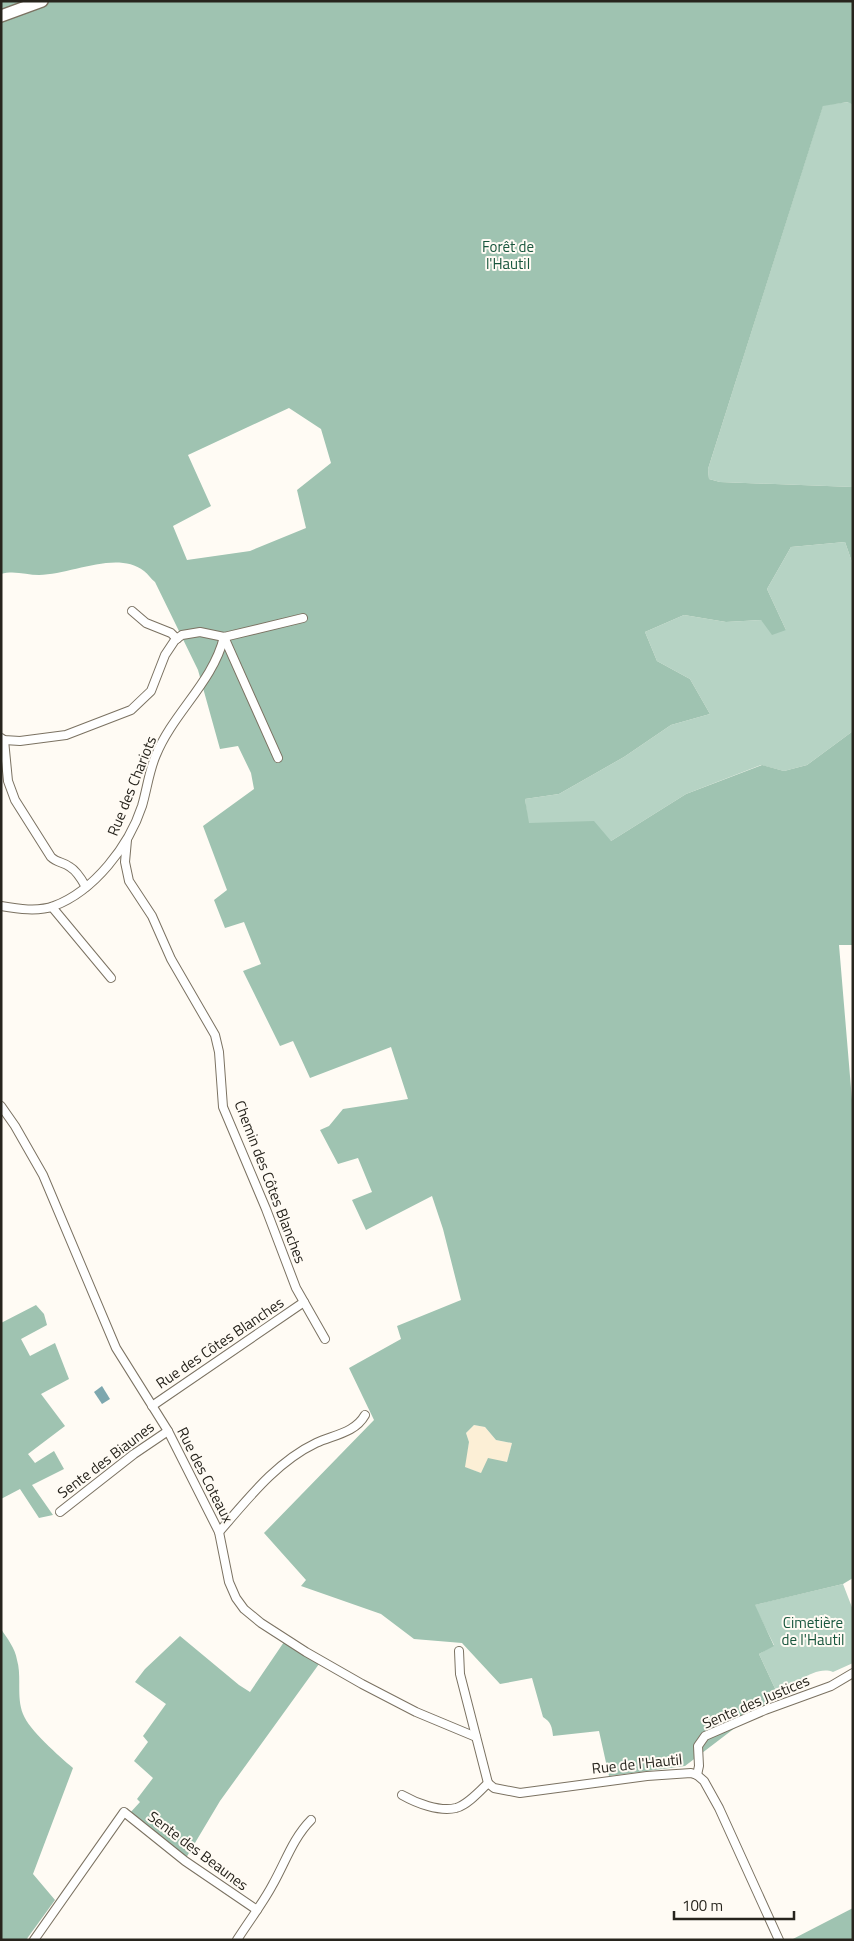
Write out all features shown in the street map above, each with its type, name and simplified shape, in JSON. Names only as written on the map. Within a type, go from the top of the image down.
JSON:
[{"type":"main road","points":[[1,16],[42,1]]},
{"type":"street","points":[[132,611],[146,623],[171,633],[177,639]]},
{"type":"street","points":[[86,887],[70,866],[57,862],[51,857],[19,808],[8,781],[3,739],[20,741],[66,735],[131,710],[151,691],[164,655],[182,635],[200,632],[224,637],[303,618]]},
{"type":"street","points":[[224,637],[278,758]]},
{"type":"street","name":"Rue des Chariots","points":[[1,906],[28,909],[52,906],[69,899],[86,887],[112,860],[127,840],[142,807],[156,754],[220,654],[224,637]]},
{"type":"street","name":"Chemin des Côtes Blanches","points":[[127,840],[125,862],[129,882],[152,916],[170,959],[215,1036],[219,1052],[224,1107],[296,1288],[325,1339]]},
{"type":"street","points":[[52,906],[111,978]]},
{"type":"street","name":"Rue des Coteaux","points":[[1,1106],[15,1126],[43,1175],[116,1348],[168,1431],[219,1532],[228,1582],[244,1609],[261,1623],[306,1652],[362,1684],[416,1712],[476,1737]]},
{"type":"street","name":"Rue des Côtes Blanches","points":[[152,1406],[304,1302]]},
{"type":"street","points":[[219,1532],[251,1494],[297,1454],[316,1443],[342,1434],[360,1423],[365,1415]]},
{"type":"street","name":"Sente des Biaunes","points":[[60,1512],[134,1454],[168,1431]]},
{"type":"street","points":[[402,1795],[410,1800],[432,1806],[457,1808],[476,1795],[488,1783],[460,1674],[459,1651]]},
{"type":"street","name":"Sente des Justices","points":[[697,1775],[699,1766],[698,1746],[705,1736],[765,1710],[831,1686],[853,1673]]},
{"type":"street","name":"Rue de l'Hautil","points":[[488,1783],[494,1788],[520,1793],[647,1776],[691,1773],[697,1775],[704,1781],[719,1808],[779,1940]]},
{"type":"street","name":"Sente des Beaunes","points":[[34,1940],[124,1812],[185,1861],[257,1910]]},
{"type":"street","points":[[237,1940],[274,1883],[304,1827],[311,1820]]},
{"type":"shaded area","points":[[474,1425],[485,1427],[496,1440],[512,1443],[507,1462],[481,1473],[464,1467],[469,1442],[466,1433]]},
{"type":"green space","name":"Forêt de l'Hautil","points":[[1,1],[853,1],[853,105],[848,102],[823,106],[708,469],[709,479],[720,482],[853,487],[853,565],[845,542],[791,547],[767,589],[786,630],[772,635],[761,620],[726,622],[684,615],[645,632],[657,661],[690,679],[710,714],[671,725],[624,757],[559,794],[525,799],[529,823],[594,821],[611,841],[686,794],[762,765],[784,771],[807,765],[853,731],[853,945],[839,945],[853,1112],[853,1578],[843,1584],[755,1605],[774,1646],[759,1654],[778,1695],[685,1766],[609,1776],[599,1731],[553,1736],[551,1725],[543,1717],[532,1678],[500,1684],[462,1643],[414,1639],[381,1614],[301,1586],[306,1580],[264,1533],[374,1420],[349,1368],[401,1339],[397,1326],[461,1300],[443,1229],[432,1196],[366,1230],[352,1200],[372,1192],[358,1158],[338,1164],[320,1130],[329,1126],[343,1109],[408,1099],[391,1047],[310,1078],[293,1041],[280,1046],[243,971],[261,964],[244,922],[225,928],[214,900],[227,890],[203,826],[254,789],[251,773],[238,746],[220,749],[198,670],[155,582],[144,571],[133,565],[120,563],[93,565],[52,574],[39,575],[11,572],[1,574]],"holes":[[[289,408],[321,429],[331,463],[297,490],[306,528],[250,551],[187,560],[173,526],[211,506],[188,455]],[[474,1425],[485,1427],[496,1440],[512,1443],[507,1462],[488,1458],[481,1473],[465,1467],[469,1442],[466,1433]]]},
{"type":"green space","points":[[849,102],[853,105],[853,487],[720,482],[709,479],[708,469],[823,105]]},
{"type":"green space","points":[[845,542],[853,565],[853,731],[807,765],[784,771],[761,765],[686,794],[611,841],[555,823],[528,823],[525,799],[559,794],[624,757],[671,725],[710,714],[690,679],[657,661],[645,632],[684,615],[726,622],[761,620],[786,630],[767,589],[791,547]]},
{"type":"green space","points":[[36,1305],[44,1314],[47,1325],[21,1339],[30,1356],[55,1343],[69,1379],[41,1394],[65,1426],[28,1454],[35,1463],[54,1451],[64,1469],[32,1485],[53,1515],[39,1518],[20,1489],[1,1499],[1,1323]]},
{"type":"green space","name":"Cimetière de l'Hautil","points":[[843,1584],[853,1610],[853,1663],[833,1672],[819,1671],[797,1682],[778,1695],[759,1654],[774,1645],[754,1605]]},
{"type":"green space","points":[[1,1629],[16,1656],[21,1707],[26,1720],[45,1742],[73,1768],[33,1874],[55,1900],[26,1940],[1,1940]]},
{"type":"green space","points":[[180,1636],[250,1692],[284,1642],[319,1664],[220,1801],[186,1858],[129,1814],[140,1802],[137,1799],[153,1778],[134,1761],[148,1742],[143,1736],[166,1704],[135,1682],[145,1669]]},
{"type":"green space","points":[[853,1908],[853,1940],[791,1940]]},
{"type":"water","points":[[102,1386],[110,1399],[102,1404],[94,1392]]}]
